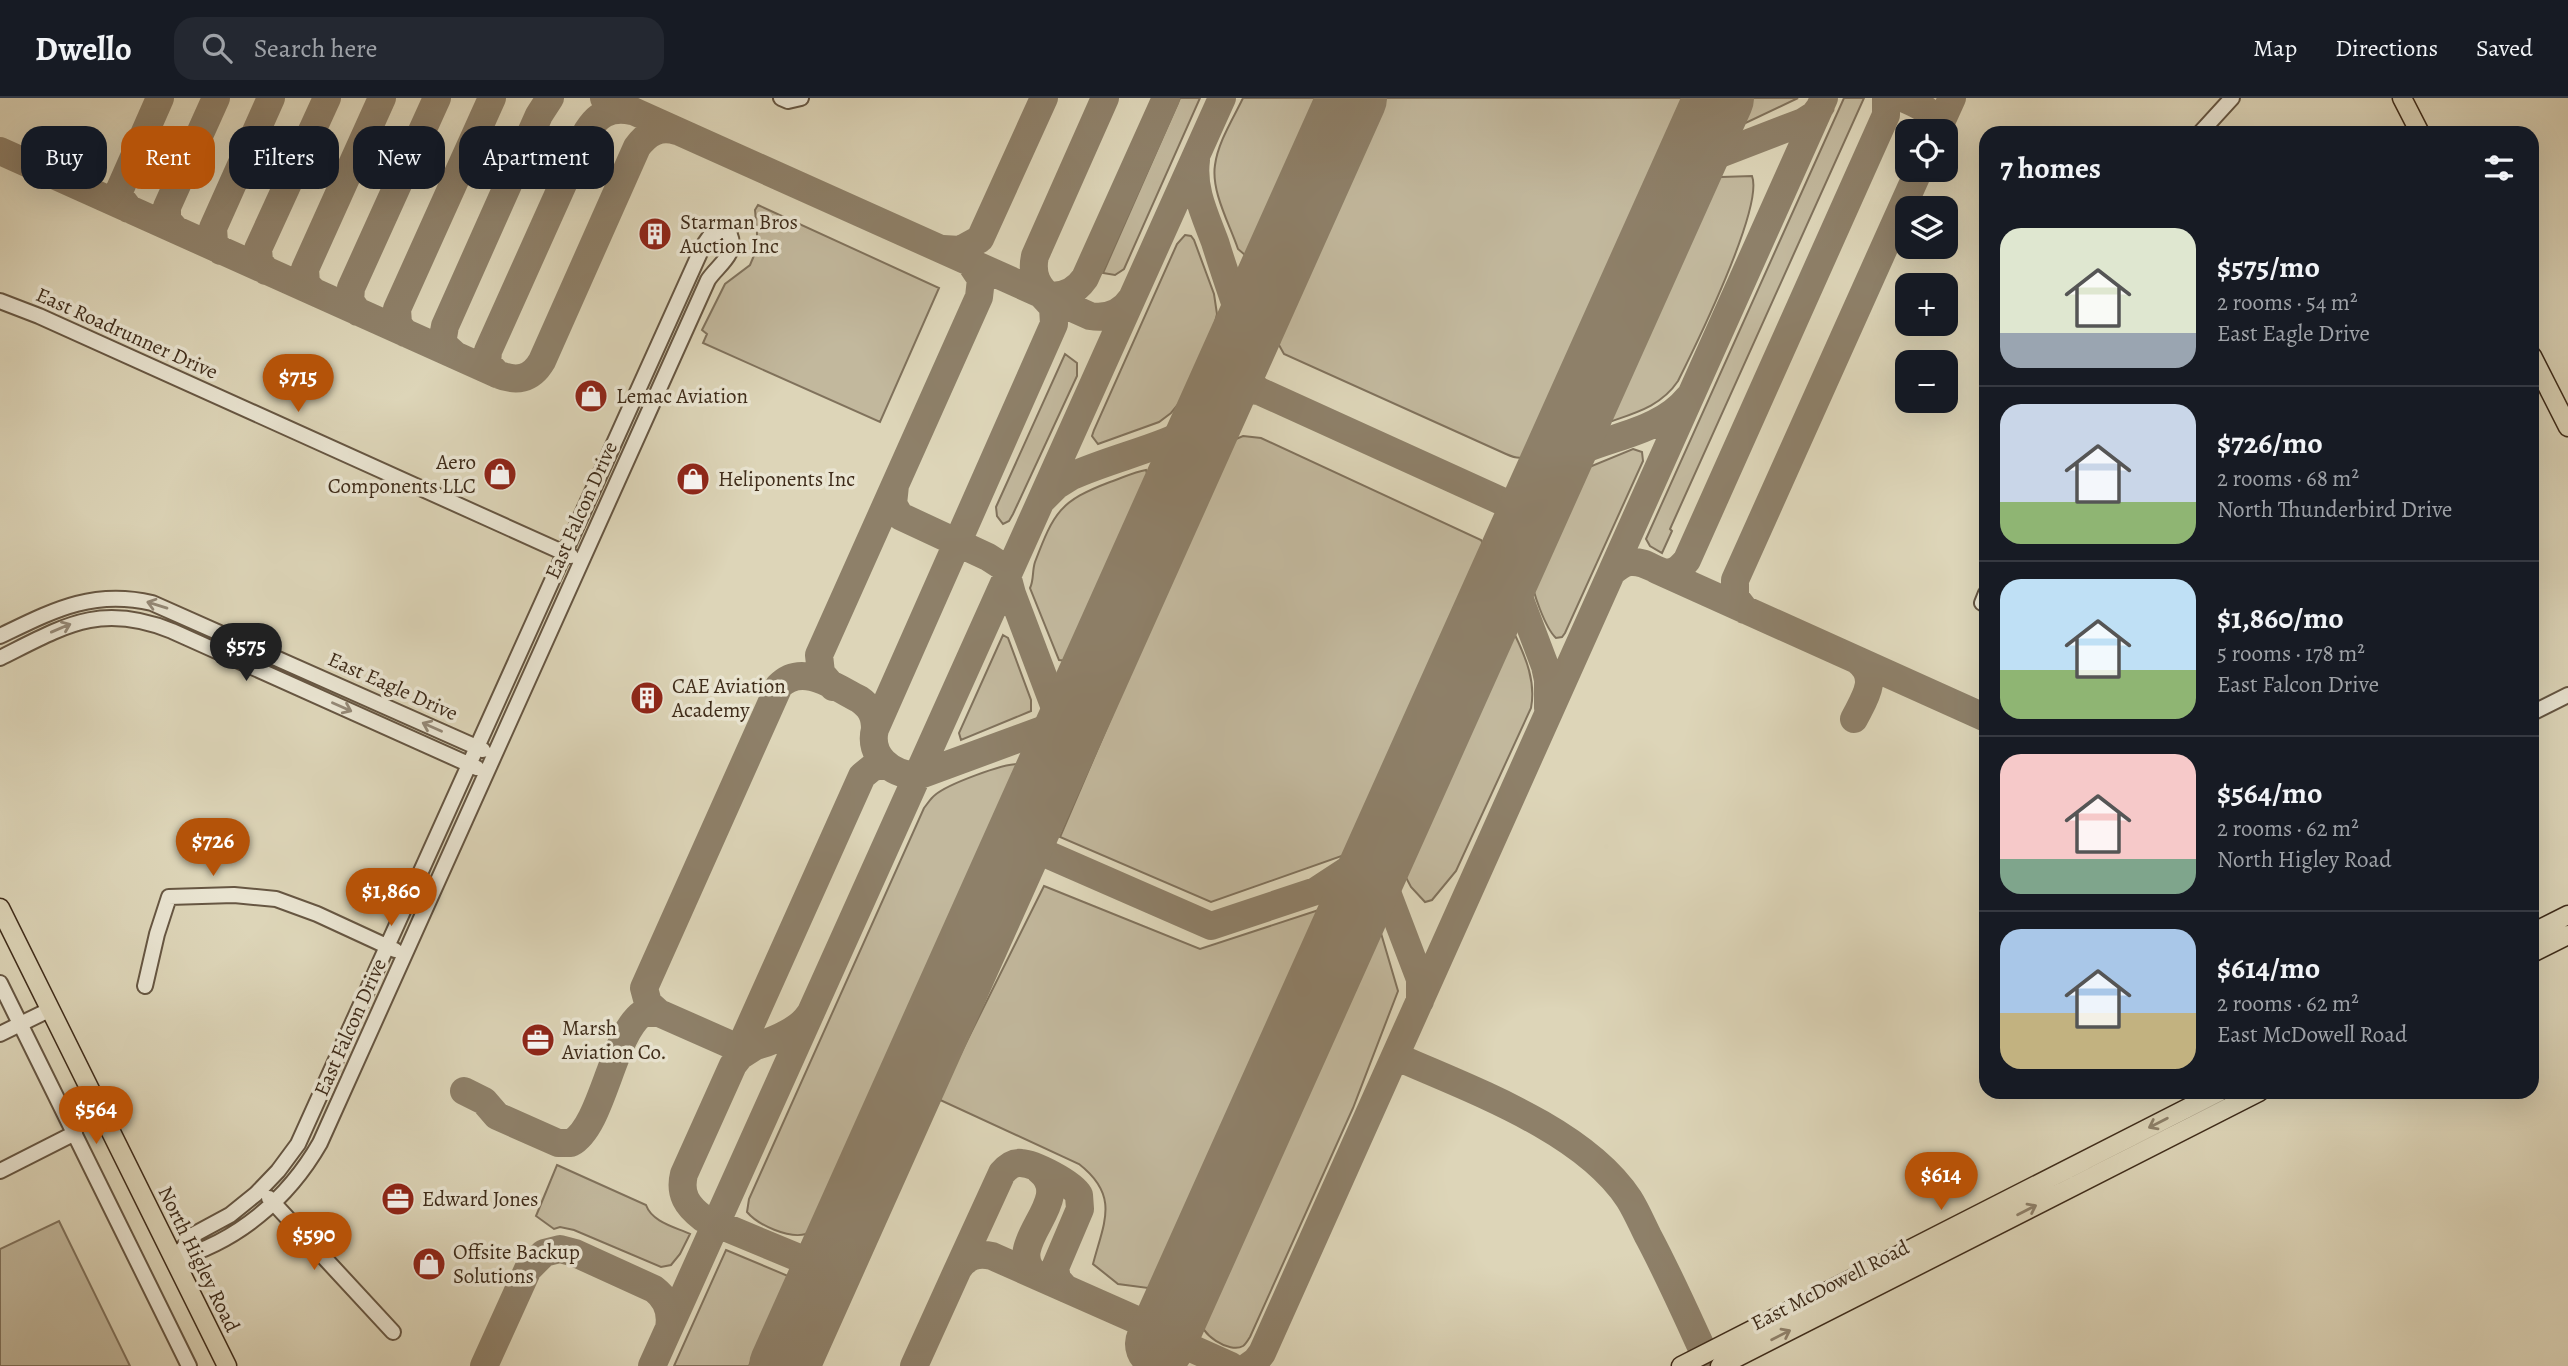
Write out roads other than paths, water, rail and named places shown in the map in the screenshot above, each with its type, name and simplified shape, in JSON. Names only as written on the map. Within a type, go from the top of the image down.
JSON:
[{"type":"main road","points":[[2402,98],[2416,126]]},
{"type":"main road","points":[[2539,370],[2568,427]]},
{"type":"main road","name":"North Higley Road","points":[[0,908],[227,1366]]},
{"type":"main road","points":[[2539,930],[2568,915]]},
{"type":"main road","points":[[2539,950],[2568,935]]},
{"type":"main road","name":"East McDowell Road","points":[[1681,1366],[2205,1099]]},
{"type":"main road","name":"East McDowell Road","points":[[1720,1366],[2245,1099]]},
{"type":"street","points":[[781,98],[788,101],[801,98]]},
{"type":"street","points":[[2206,126],[2232,98]]},
{"type":"street","name":"East Falcon Drive","points":[[725,232],[732,241],[732,249],[708,280],[320,1143],[303,1172],[274,1203],[236,1233],[201,1252],[174,1259],[192,1235],[230,1215],[261,1189],[283,1166],[298,1144],[703,246],[714,233],[725,232]]},
{"type":"street","name":"East Roadrunner Drive","points":[[0,301],[582,561]]},
{"type":"street","name":"East Eagle Drive","points":[[0,636],[69,605],[97,599],[129,599],[167,608],[494,755]]},
{"type":"street","name":"East Eagle Drive","points":[[0,658],[80,621],[129,618],[172,631],[486,772]]},
{"type":"street","points":[[307,692],[315,674]]},
{"type":"street","points":[[2539,710],[2568,695]]},
{"type":"street","points":[[145,986],[169,897],[234,895],[276,900],[317,914],[389,946],[405,957]]},
{"type":"street","points":[[0,982],[189,1366]]},
{"type":"street","points":[[0,1034],[49,1010]]},
{"type":"street","points":[[0,1171],[75,1133]]},
{"type":"street","points":[[261,1189],[393,1332]]},
{"type":"place","name":"Starman Bros Auction Inc","points":[[655,234]]},
{"type":"place","name":"Lemac Aviation","points":[[591,396]]},
{"type":"place","name":"Aero Components LLC","points":[[500,474]]},
{"type":"place","name":"Heliponents Inc","points":[[693,479]]},
{"type":"place","name":"CAE Aviation Academy","points":[[647,698]]},
{"type":"place","name":"Marsh Aviation Co.","points":[[538,1040]]},
{"type":"place","name":"Edward Jones","points":[[398,1199]]},
{"type":"place","name":"Offsite Backup Solutions","points":[[429,1264]]}]
